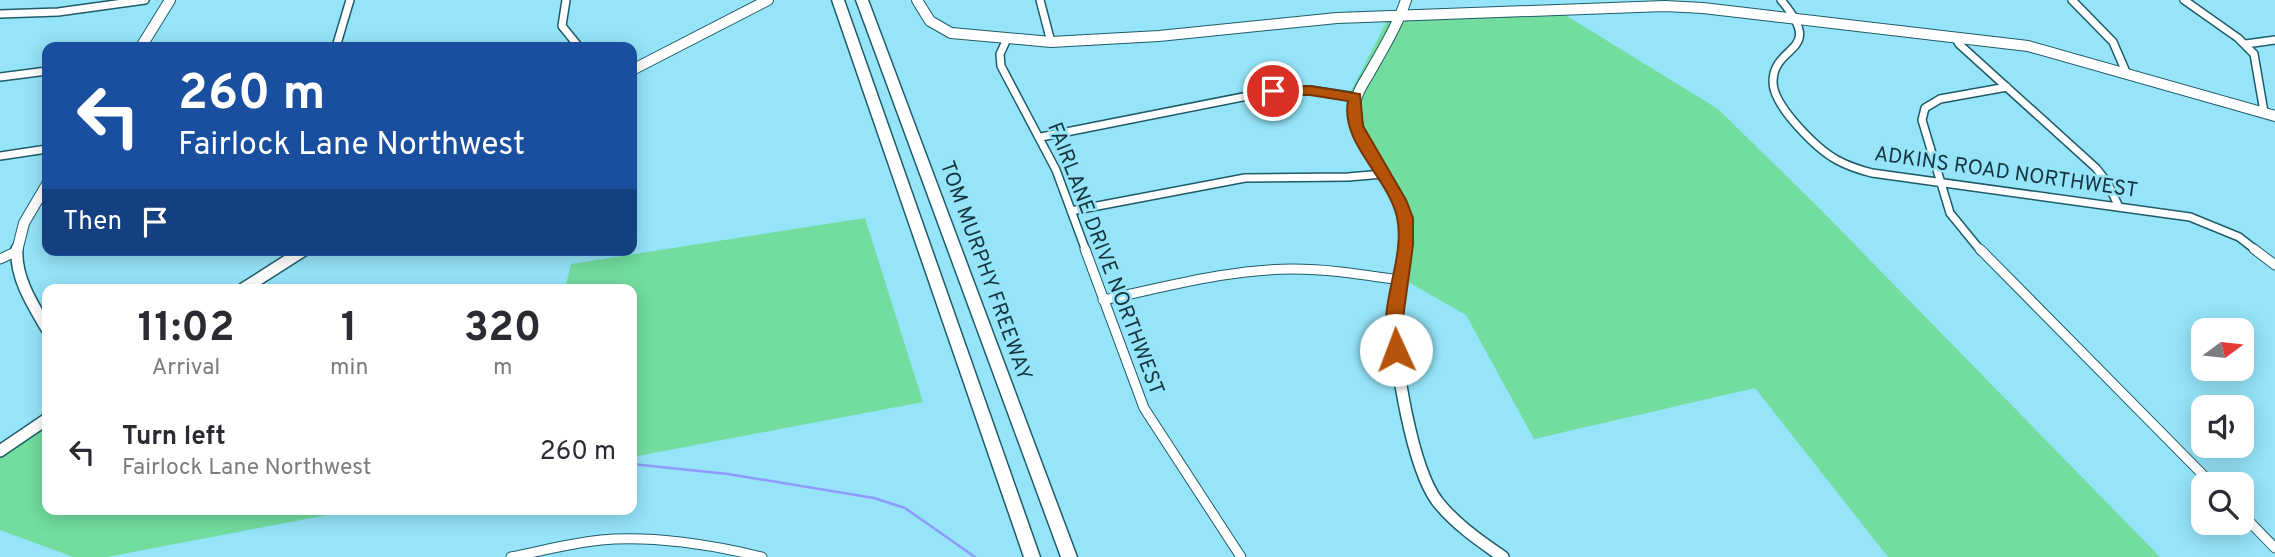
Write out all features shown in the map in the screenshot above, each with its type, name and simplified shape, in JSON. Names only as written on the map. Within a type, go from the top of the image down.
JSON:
[{"type":"highway","points":[[838,0],[1031,557]]},
{"type":"highway","name":"TOM MURPHY FREEWAY","points":[[862,0],[1069,557]]},
{"type":"street","points":[[0,13],[58,12],[145,0]]},
{"type":"street","points":[[144,42],[170,0]]},
{"type":"street","points":[[337,42],[350,0]]},
{"type":"street","points":[[566,0],[562,26],[575,42]]},
{"type":"street","points":[[637,67],[768,0]]},
{"type":"street","points":[[917,0],[923,16],[939,29],[1051,42],[1158,36],[1292,21],[1665,6],[2028,46],[2275,116]]},
{"type":"street","points":[[1040,0],[1051,42]]},
{"type":"street","points":[[1406,0],[1401,15],[1356,97],[1353,111],[1356,126],[1399,200],[1405,218],[1405,245],[1395,318],[1396,350],[1421,467],[1434,497],[1446,511],[1503,557]]},
{"type":"street","points":[[1781,0],[1798,19]]},
{"type":"street","points":[[2072,0],[2117,47],[2125,61],[2126,72]]},
{"type":"street","points":[[2184,0],[2246,44],[2257,61],[2264,112]]},
{"type":"street","name":"ADKINS ROAD NORTHWEST","points":[[1798,19],[1798,44],[1772,79],[1774,92],[1781,105],[1822,149],[1843,163],[1872,173],[2119,207],[2207,222],[2239,237],[2275,265]]},
{"type":"street","points":[[1955,37],[1959,44],[2096,168],[2107,182],[2119,207]]},
{"type":"street","name":"FAIRLANE DRIVE NORTHWEST","points":[[1007,39],[1000,54],[1001,66],[1041,137],[1144,408],[1241,557]]},
{"type":"street","points":[[2246,44],[2275,40]]},
{"type":"street","points":[[0,77],[42,72]]},
{"type":"street","points":[[2007,87],[1940,99],[1925,108],[1922,120],[1950,213],[1965,234],[2200,472]]},
{"type":"street","points":[[1041,137],[1273,91],[1310,90],[1356,97]]},
{"type":"street","points":[[0,156],[42,150]]},
{"type":"street","points":[[1071,211],[1245,178],[1348,178],[1383,174]]},
{"type":"street","points":[[42,192],[19,230],[15,252],[35,309],[42,321]]},
{"type":"street","points":[[0,259],[15,252]]},
{"type":"street","points":[[250,284],[291,256]]},
{"type":"street","points":[[1103,300],[1217,276],[1265,270],[1324,270],[1400,280]]},
{"type":"street","points":[[0,451],[42,422]]},
{"type":"street","points":[[2254,526],[2275,548]]},
{"type":"street","points":[[517,556],[600,540],[632,538],[731,550],[762,557]]},
{"type":"green space","points":[[1549,5],[1718,109],[1820,209],[2160,557],[1888,557],[1755,388],[1534,439],[1466,315],[1396,275],[1400,204],[1373,160],[1347,99],[1390,15]]},
{"type":"green space","points":[[865,218],[923,402],[637,456],[637,284],[566,284],[571,264],[637,256],[637,254]]},
{"type":"green space","points":[[42,417],[42,515],[327,515],[107,557],[73,557],[0,530],[0,445]]},
{"type":"waterway","points":[[637,465],[728,474],[874,498],[905,508],[975,557]]},
{"type":"route","points":[[1273,91],[1310,90],[1356,97],[1353,111],[1356,126],[1399,200],[1405,218],[1405,245],[1395,318],[1396,350]]}]
